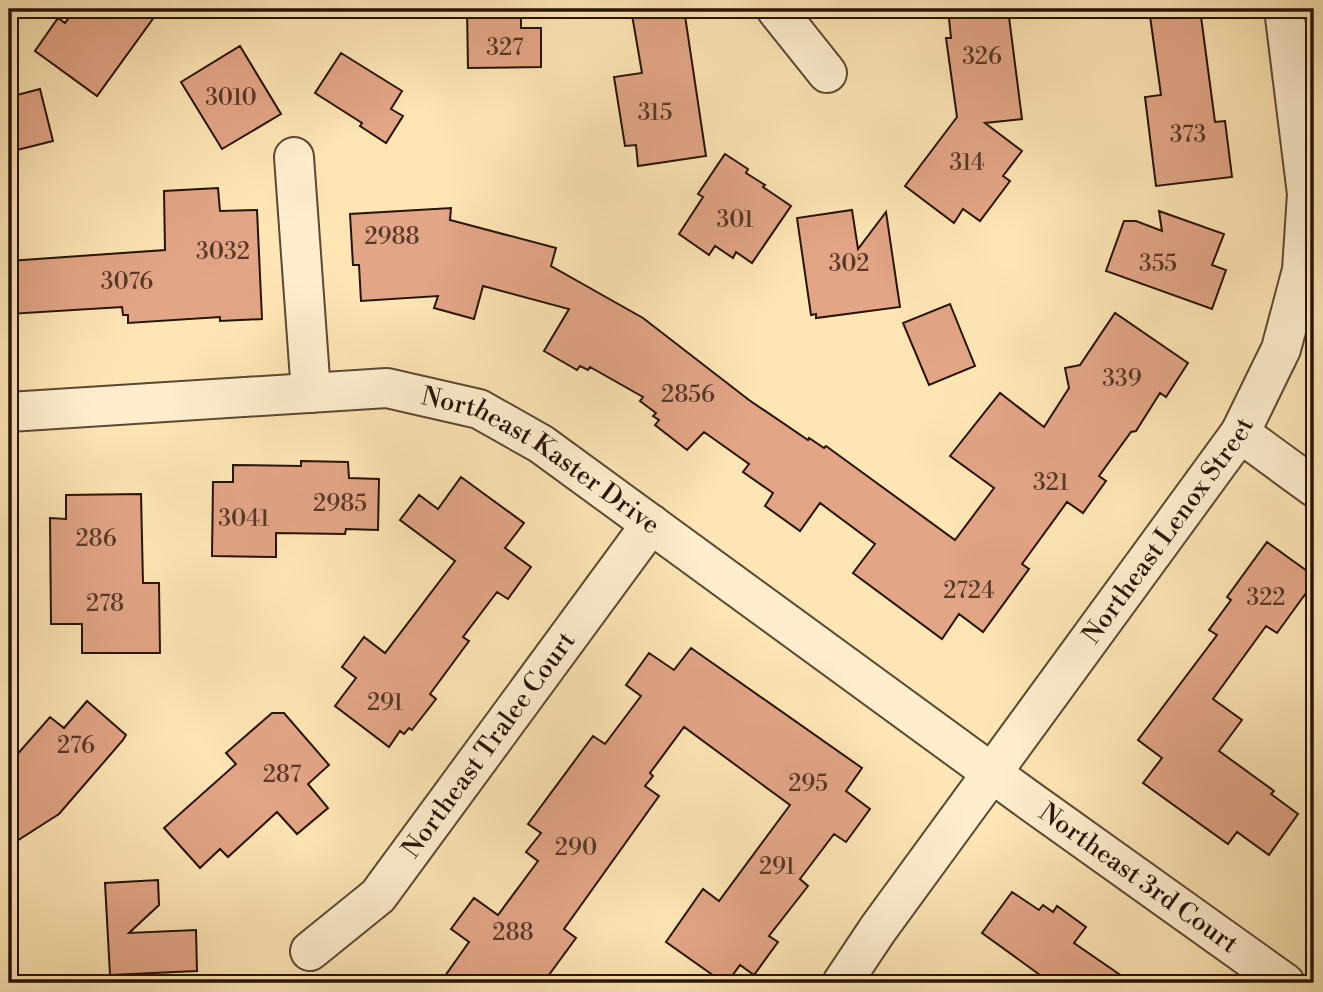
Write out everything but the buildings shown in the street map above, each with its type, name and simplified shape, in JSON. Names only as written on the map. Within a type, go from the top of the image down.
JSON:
[{"type":"street","points":[[776,9],[827,73]]},
{"type":"street","name":"Northeast Lenox Street","points":[[842,983],[878,929],[1240,433],[1281,349],[1302,270],[1307,194],[1295,27]]},
{"type":"street","points":[[294,158],[311,393]]},
{"type":"street","name":"Northeast Kaster Drive","points":[[9,412],[387,388],[479,409],[541,444],[992,773]]},
{"type":"street","points":[[1240,433],[1314,487]]},
{"type":"street","name":"Northeast Tralee Court","points":[[310,951],[378,896],[651,524]]},
{"type":"street","name":"Northeast 3rd Court","points":[[992,773],[1285,983]]}]
